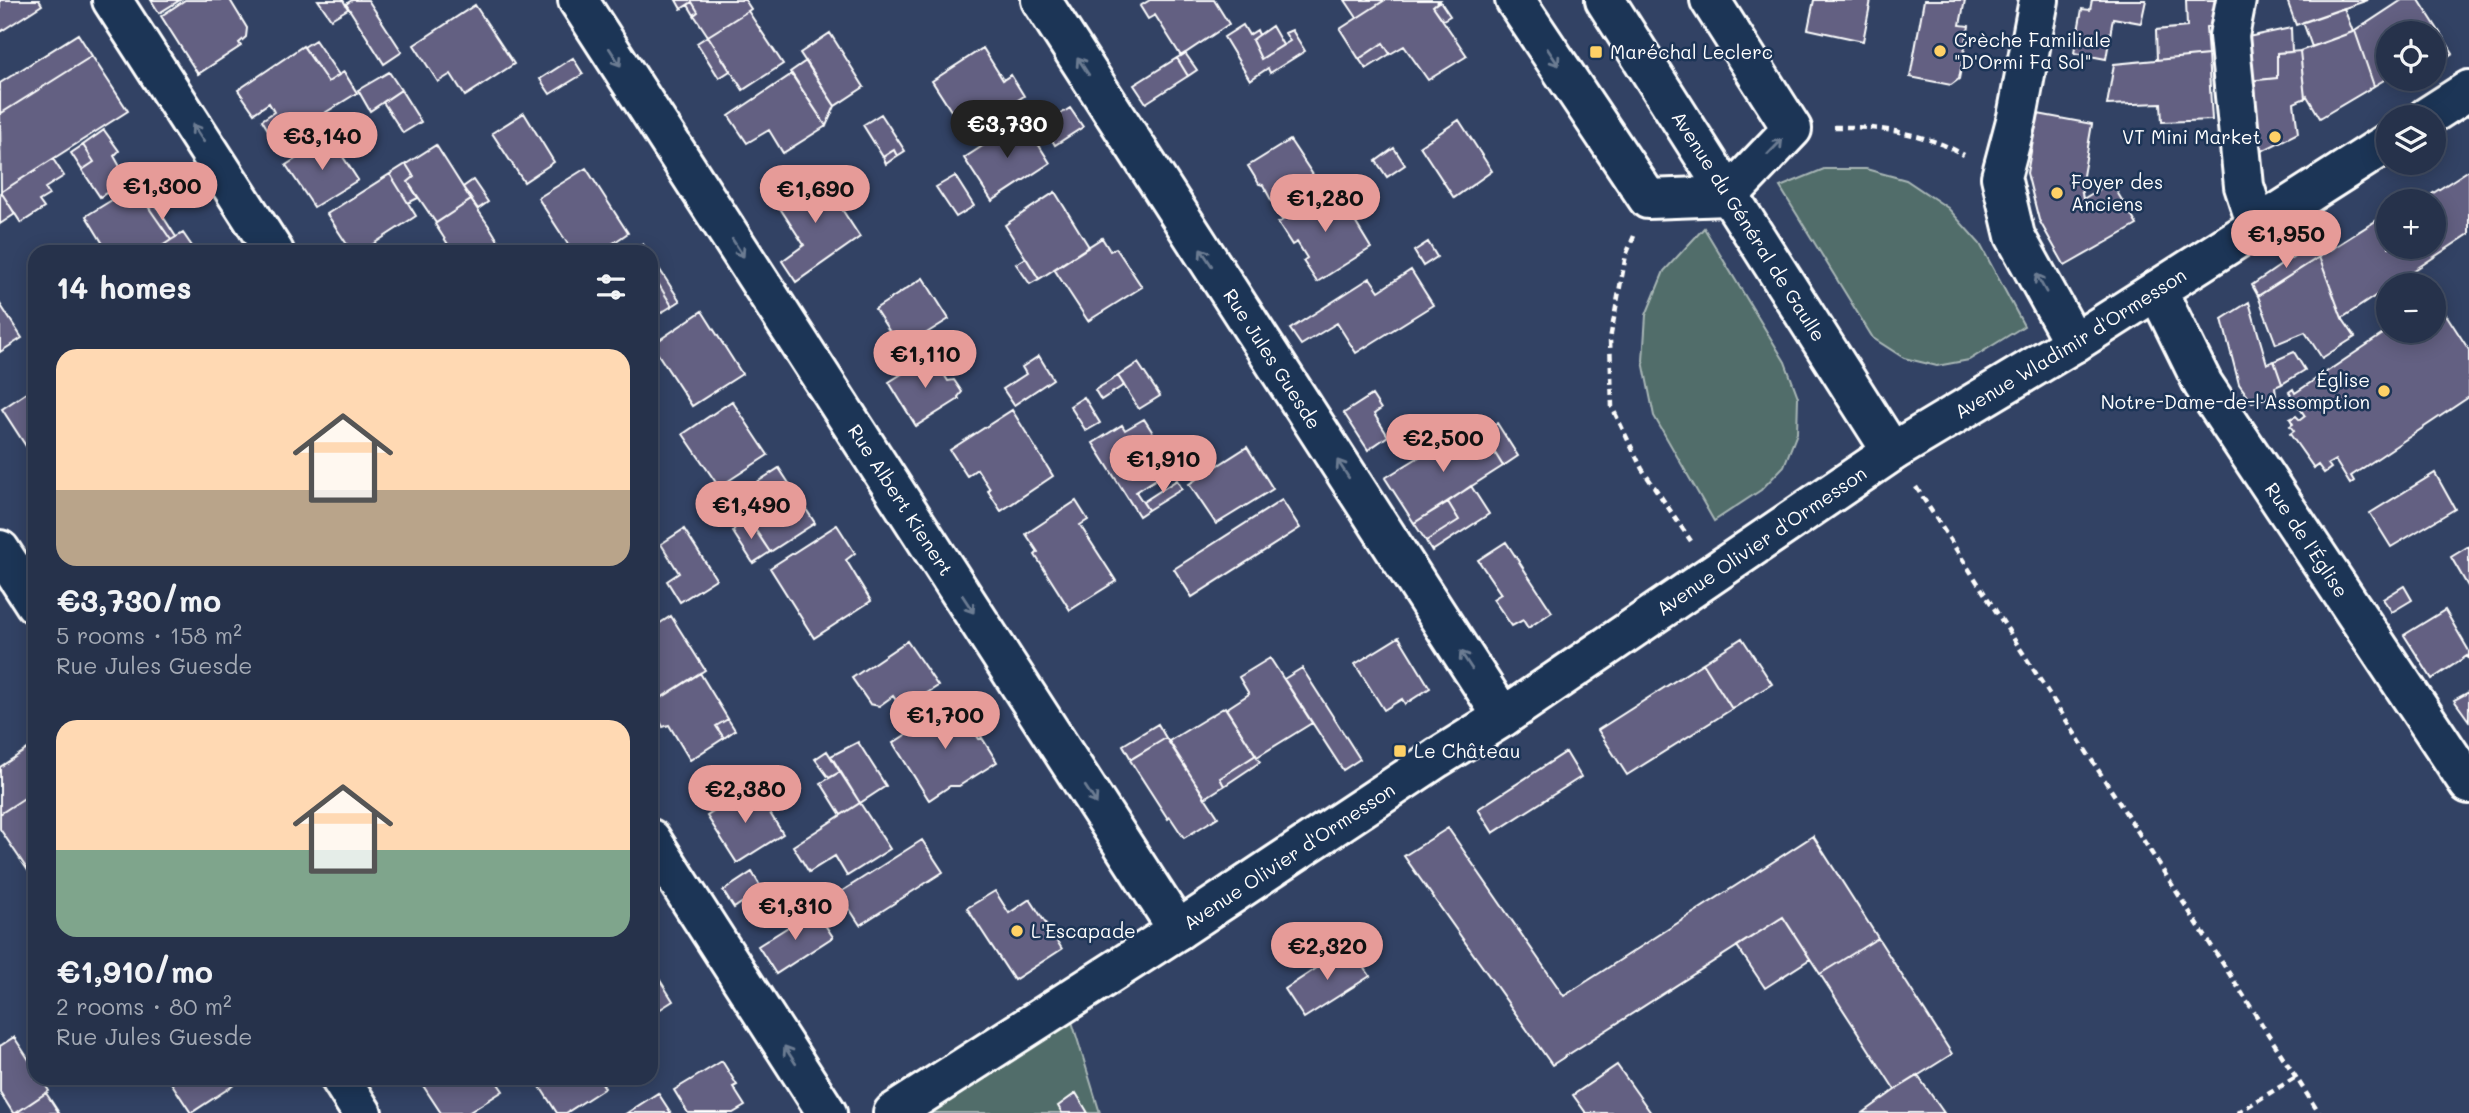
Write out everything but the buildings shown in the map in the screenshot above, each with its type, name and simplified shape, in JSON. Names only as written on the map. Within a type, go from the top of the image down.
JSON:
[{"type":"street","points":[[113,0],[270,245]]},
{"type":"street","name":"Rue Albert Kienert","points":[[578,0],[1178,930]]},
{"type":"street","name":"Rue Jules Guesde","points":[[1041,0],[1503,718]]},
{"type":"street","points":[[1515,0],[1648,199],[1728,196],[1793,129],[1710,0]]},
{"type":"street","name":"Avenue du Général de Gaulle","points":[[1605,0],[1892,452]]},
{"type":"street","points":[[2039,0],[2017,117],[2001,177],[2015,236],[2074,343]]},
{"type":"street","points":[[2236,0],[2229,36],[2244,186],[2257,226]]},
{"type":"street","points":[[2446,105],[2469,90]]},
{"type":"street","name":"Avenue Wladimir d'Ormesson","points":[[1892,452],[2074,343],[2376,150]]},
{"type":"street","name":"Rue de l'Église","points":[[2157,290],[2203,384],[2469,784]]},
{"type":"street","name":"Avenue Olivier d'Ormesson","points":[[893,1113],[938,1099],[1178,930],[1437,758],[1503,718],[1892,452]]},
{"type":"street","points":[[0,550],[28,593]]},
{"type":"street","points":[[658,849],[827,1113]]},
{"type":"street","points":[[344,1085],[362,1113]]},
{"type":"path","points":[[1793,129],[1838,127],[1892,130],[1948,145],[2001,177]]},
{"type":"path","points":[[1648,199],[1626,256],[1610,340],[1612,407],[1642,469],[1714,575]]},
{"type":"path","points":[[1892,452],[2319,1113]]},
{"type":"path","points":[[2237,1113],[2296,1077]]},
{"type":"green space","points":[[1824,169],[1866,169],[1906,180],[1948,208],[1980,244],[2024,326],[1969,360],[1937,366],[1904,358],[1873,338],[1780,187]]},
{"type":"green space","points":[[1704,228],[1785,362],[1798,397],[1797,433],[1784,466],[1761,490],[1714,521],[1654,416],[1643,361],[1646,315],[1664,271]]},
{"type":"green space","points":[[1066,1002],[1100,1113],[908,1113]]},
{"type":"place","name":"Crèche Familiale \"D'Ormi Fa Sol\"","points":[[1940,51]]},
{"type":"place","name":"Maréchal Leclerc","points":[[1596,52]]},
{"type":"place","name":"VT Mini Market","points":[[2275,137]]},
{"type":"place","name":"Foyer des Anciens","points":[[2057,193]]},
{"type":"place","name":"Église Notre-Dame-de-l'Assomption","points":[[2384,391]]},
{"type":"place","name":"Le Château","points":[[1400,751]]},
{"type":"place","name":"L'Escapade","points":[[1017,931]]}]
